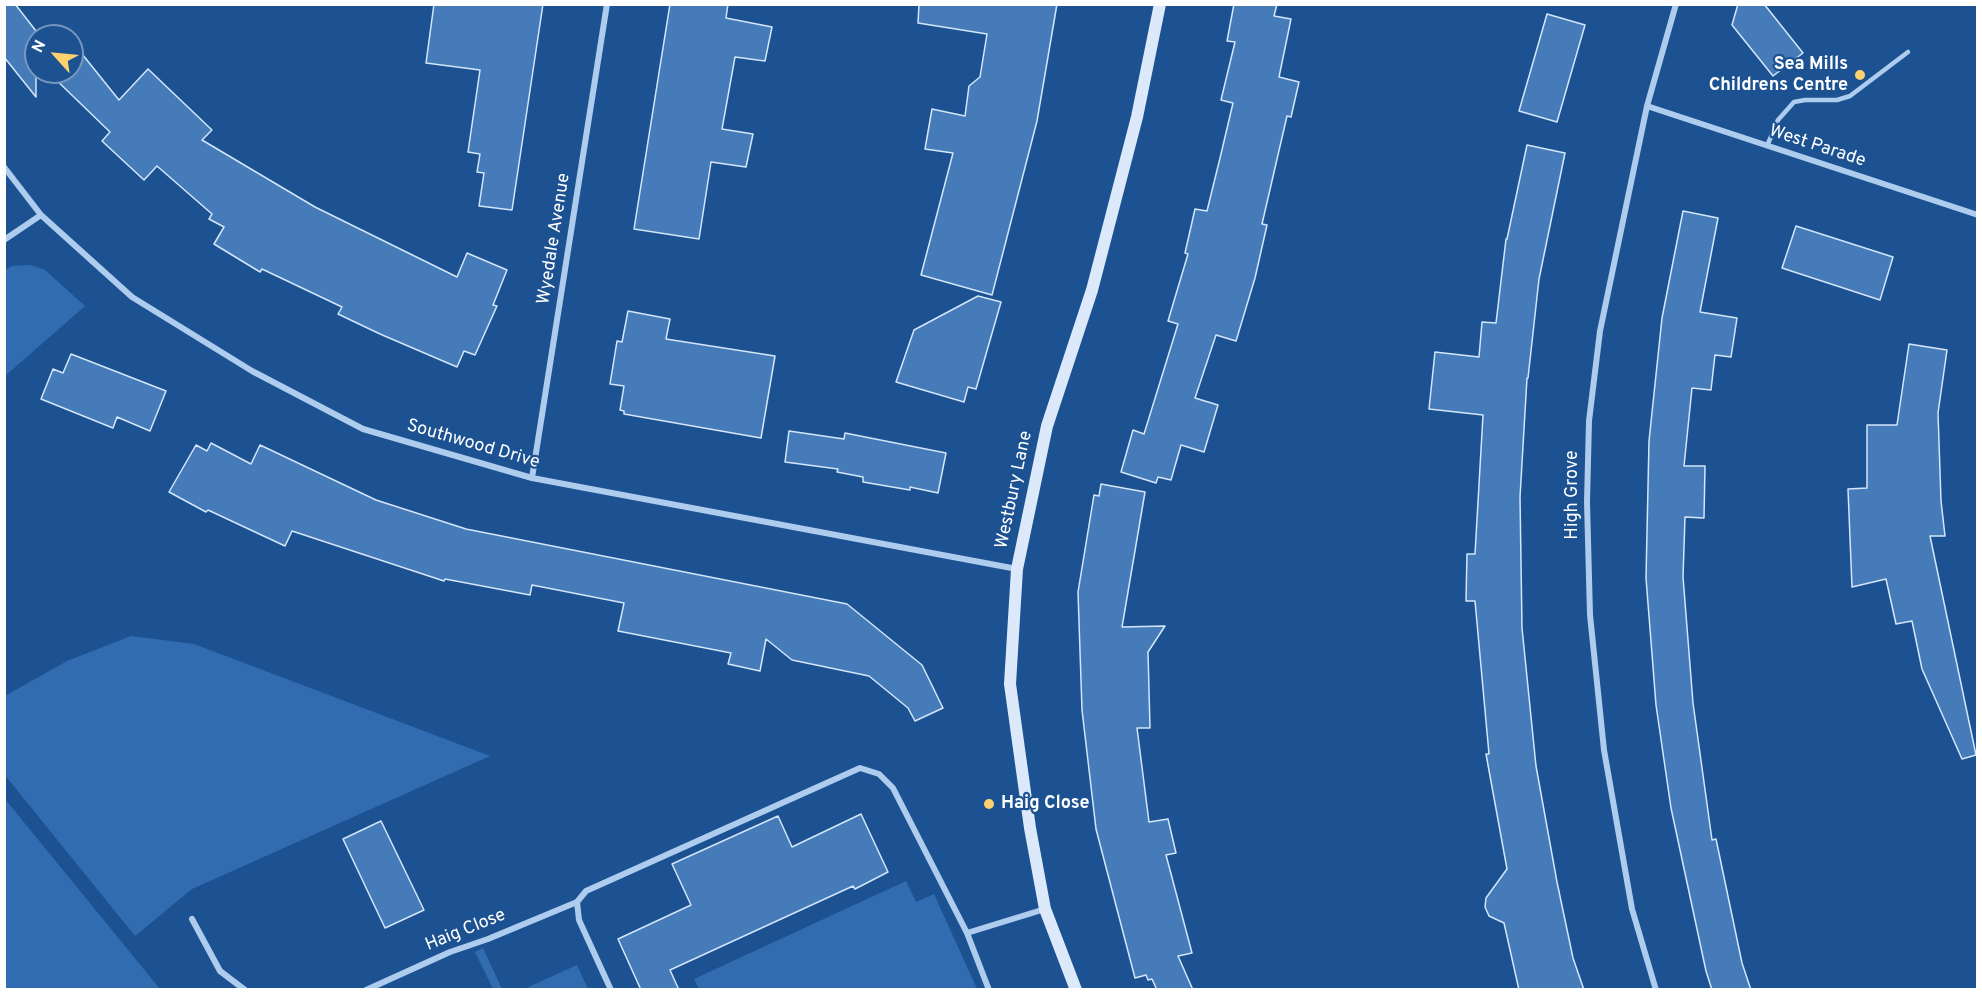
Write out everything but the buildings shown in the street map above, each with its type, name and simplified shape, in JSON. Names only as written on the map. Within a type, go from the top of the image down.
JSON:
[{"type":"street","name":"Wyedale Avenue","points":[[532,478],[607,4]]},
{"type":"street","name":"Westbury Lane","points":[[1076,990],[1045,909],[1030,828],[1010,684],[1017,569],[1047,426],[1092,290],[1137,117],[1160,4]]},
{"type":"street","name":"High Grove","points":[[1656,990],[1632,909],[1604,750],[1590,615],[1587,502],[1589,422],[1600,331],[1647,106],[1676,4]]},
{"type":"street","name":"West Parade","points":[[1647,106],[1977,215]]},
{"type":"street","name":"Southwood Drive","points":[[4,167],[41,214],[132,297],[252,371],[363,429],[532,478],[1017,569]]},
{"type":"street","points":[[4,240],[41,214]]},
{"type":"street","name":"Haig Close","points":[[366,990],[450,952],[488,939],[576,902],[586,891],[860,768],[879,774],[893,788],[967,933],[989,990]]},
{"type":"street","points":[[576,902],[579,920],[611,990]]},
{"type":"street","points":[[967,933],[1045,909]]},
{"type":"street","points":[[192,919],[220,970],[245,990]]},
{"type":"lane","points":[[1767,146],[1778,120],[1794,102],[1837,100],[1850,96],[1908,52]]},
{"type":"shaded area","points":[[31,265],[45,270],[85,306],[5,376],[5,270],[12,266]]},
{"type":"shaded area","points":[[131,636],[194,644],[490,756],[192,889],[135,936],[4,774],[5,696],[67,661]]},
{"type":"shaded area","points":[[5,799],[160,989],[5,989]]},
{"type":"shaded area","points":[[906,881],[916,902],[934,894],[977,989],[699,989],[694,979]]},
{"type":"shaded area","points":[[483,948],[502,989],[493,989],[475,952]]},
{"type":"shaded area","points":[[577,965],[588,989],[524,989]]},
{"type":"place","name":"Sea Mills Childrens Centre","points":[[1860,75]]},
{"type":"place","name":"Haig Close","points":[[989,804]]}]
